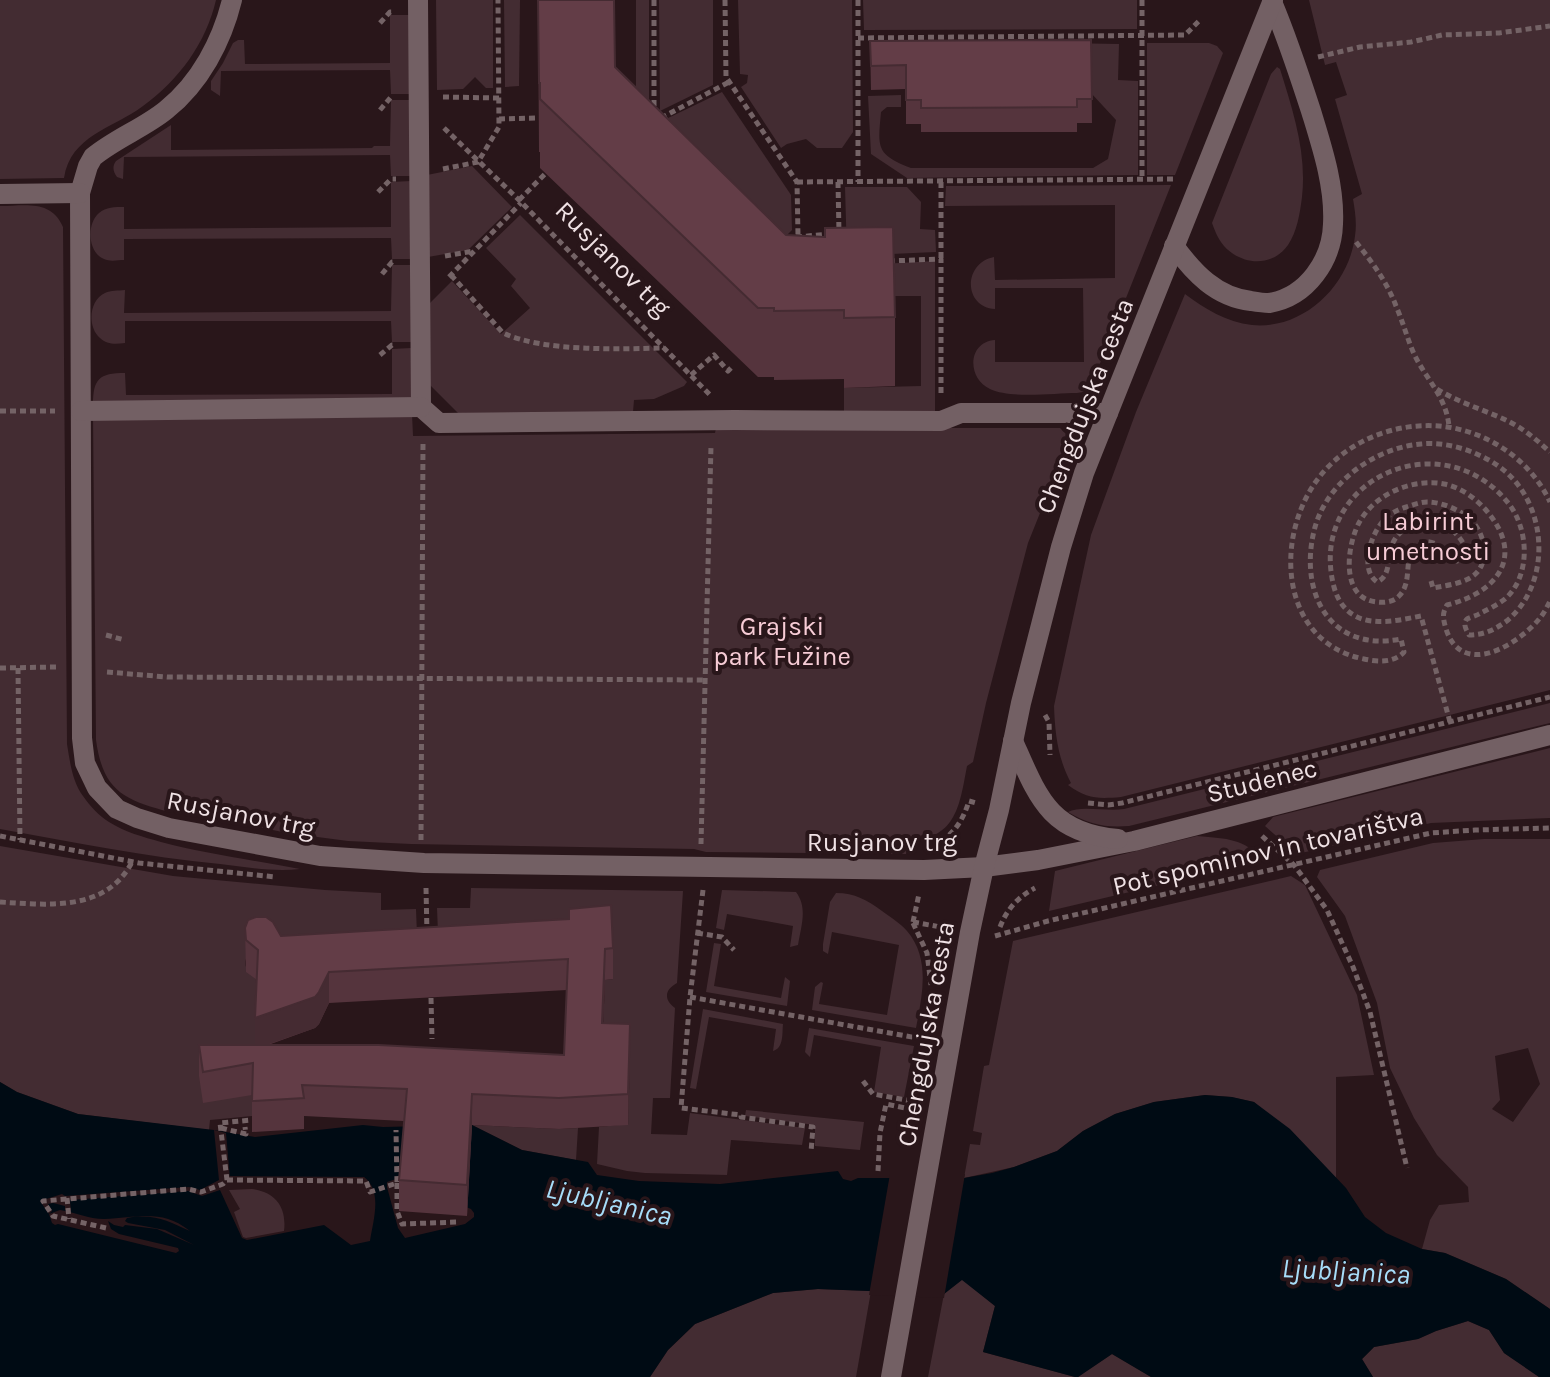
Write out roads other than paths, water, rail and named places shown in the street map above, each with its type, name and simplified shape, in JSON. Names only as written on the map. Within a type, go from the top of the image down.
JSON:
[{"type":"street","points":[[0,194],[80,193],[93,157],[166,111],[197,77],[219,39],[232,0]]},
{"type":"street","points":[[418,0],[420,307],[425,410]]},
{"type":"street","points":[[1174,246],[1206,283],[1245,300],[1268,303],[1302,289],[1319,271],[1330,247],[1332,200],[1324,151],[1272,1]]},
{"type":"street","name":"Chengdujska cesta","points":[[891,1377],[970,932],[1021,703],[1061,547],[1084,473],[1272,1]]},
{"type":"street","name":"Rusjanov trg","points":[[80,193],[82,738],[85,763],[97,788],[117,809],[169,828],[320,856],[424,863],[902,870],[984,867]]},
{"type":"street","points":[[81,411],[425,410],[439,423],[941,421],[961,413],[1108,413]]},
{"type":"street","name":"Studenec","points":[[984,867],[1134,841],[1550,735]]},
{"type":"street","points":[[1013,741],[1043,803],[1060,821],[1103,838],[1134,841]]},
{"type":"water","name":"Ljubljanica","points":[[0,1082],[17,1092],[78,1114],[255,1137],[363,1125],[472,1125],[522,1150],[588,1162],[597,1175],[639,1181],[720,1184],[838,1171],[843,1179],[851,1181],[858,1178],[964,1178],[1014,1167],[1057,1151],[1083,1131],[1115,1114],[1154,1102],[1205,1095],[1232,1097],[1254,1102],[1290,1129],[1346,1188],[1365,1217],[1386,1233],[1422,1249],[1445,1253],[1506,1279],[1550,1309],[1550,1377],[1539,1377],[1504,1353],[1489,1330],[1468,1321],[1418,1339],[1374,1347],[1362,1359],[1373,1377],[1151,1377],[1112,1354],[1075,1377],[983,1352],[995,1306],[962,1280],[944,1294],[818,1289],[773,1293],[695,1324],[668,1350],[650,1377],[0,1377]],"holes":[[[230,1176],[364,1177],[370,1183],[375,1198],[370,1241],[351,1245],[324,1225],[247,1240],[242,1238],[220,1190],[220,1180]],[[396,1179],[471,1209],[474,1217],[465,1224],[405,1238],[398,1228],[387,1187],[387,1182]],[[60,1210],[98,1219],[138,1216],[159,1217],[169,1219],[190,1231],[153,1217],[127,1218],[125,1221],[165,1230],[194,1245],[157,1229],[123,1227],[108,1221],[111,1229],[119,1234],[178,1248],[176,1253],[55,1225],[49,1214]]]},
{"type":"park label","name":"Labirint umetnosti","points":[[1428,536]]},
{"type":"park label","name":"Grajski park Fužine","points":[[782,641]]}]
